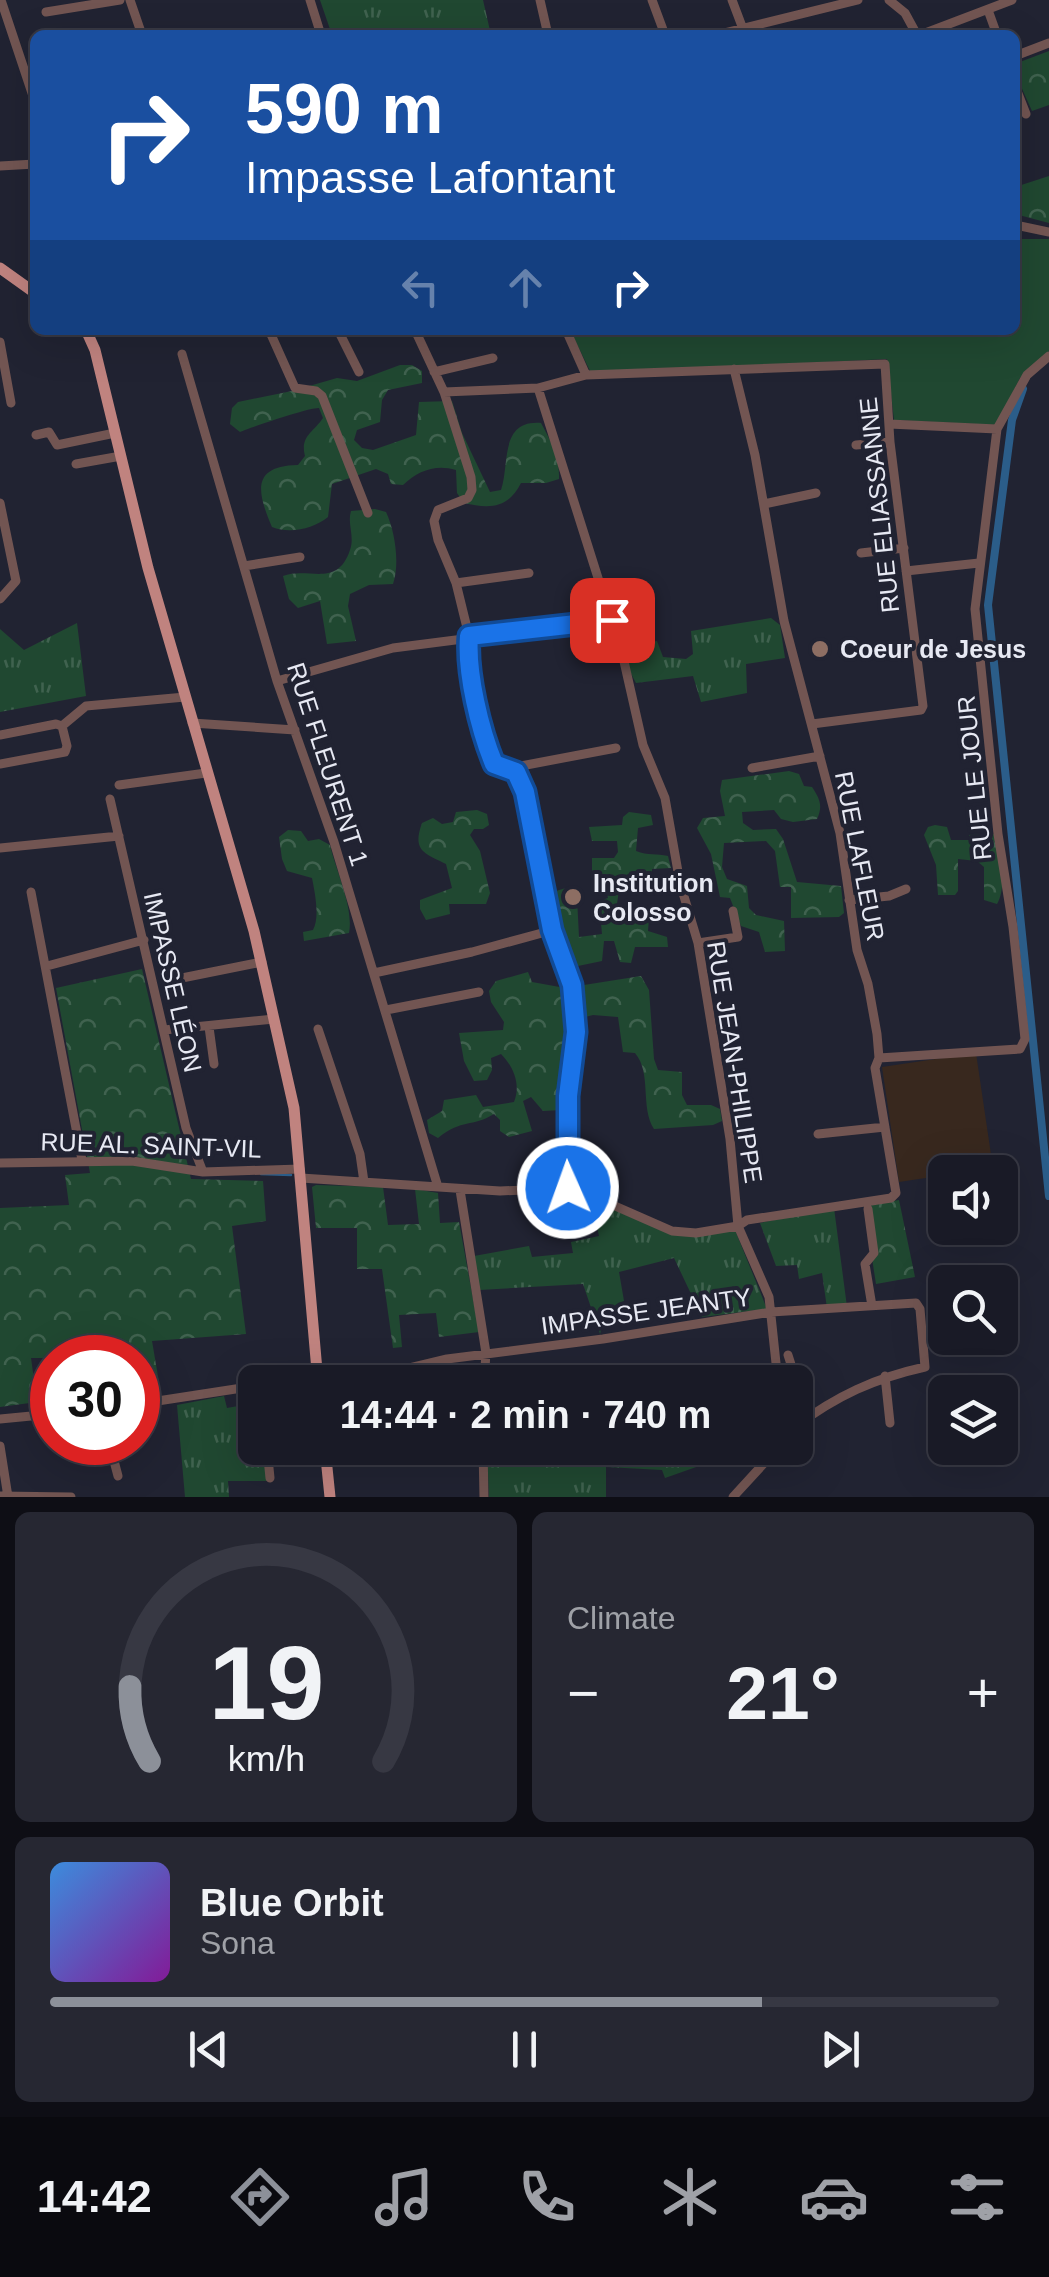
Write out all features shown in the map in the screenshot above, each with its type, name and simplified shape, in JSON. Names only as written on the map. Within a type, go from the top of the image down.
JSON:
[{"type":"main road","points":[[0,268],[30,289]]},
{"type":"main road","points":[[88,335],[184,696],[262,962],[294,1108],[317,1365]]},
{"type":"main road","points":[[327,1465],[330,1497]]},
{"type":"street","points":[[1,0],[30,87]]},
{"type":"street","points":[[46,12],[120,0]]},
{"type":"street","points":[[130,0],[140,30]]},
{"type":"street","points":[[310,0],[320,30]]},
{"type":"street","points":[[540,0],[547,30]]},
{"type":"street","points":[[652,0],[663,30]]},
{"type":"street","points":[[732,0],[743,30],[858,0]]},
{"type":"street","points":[[889,0],[905,13],[916,30]]},
{"type":"street","points":[[933,30],[1012,0]]},
{"type":"street","points":[[988,10],[995,30]]},
{"type":"street","points":[[0,40],[14,37]]},
{"type":"street","points":[[1020,54],[1049,42]]},
{"type":"street","points":[[1020,99],[1026,114]]},
{"type":"street","points":[[0,166],[30,164]]},
{"type":"street","points":[[1020,226],[1049,232]]},
{"type":"street","points":[[271,335],[295,388],[316,390],[322,396],[368,513]]},
{"type":"street","points":[[340,335],[359,372]]},
{"type":"street","points":[[418,335],[444,392],[471,477],[468,498],[438,510],[434,521],[438,540],[456,583],[469,636],[468,656],[488,748],[494,764],[516,772],[525,792],[552,930],[572,985],[576,1032],[568,1096],[568,1188],[672,1231],[738,1226]]},
{"type":"street","points":[[568,335],[586,374]]},
{"type":"street","points":[[0,342],[4,386],[11,403]]},
{"type":"street","name":"RUE FLEURENT 1","points":[[182,354],[276,682],[386,1010],[438,1187]]},
{"type":"street","points":[[889,424],[997,429],[1028,375],[1049,356]]},
{"type":"street","points":[[434,372],[494,358]]},
{"type":"street","name":"RUE ELIASSANNE","points":[[734,369],[885,364],[890,442],[922,708],[812,724]]},
{"type":"street","points":[[444,392],[538,388],[586,374],[734,369]]},
{"type":"street","name":"RUE LAFLEUR","points":[[734,369],[764,504],[784,621],[840,833],[858,950],[873,1006],[876,1068],[896,1193],[891,1198],[747,1220],[738,1226]]},
{"type":"street","name":"RUE JEAN-PHILIPPE","points":[[538,388],[612,620],[643,745],[665,798],[680,882],[698,944],[730,1139],[738,1226],[769,1297],[776,1365]]},
{"type":"street","name":"RUE LE JOUR","points":[[878,1058],[1020,1049],[1025,1039],[975,609],[997,429]]},
{"type":"street","points":[[36,435],[49,432],[57,444],[115,433]]},
{"type":"street","points":[[856,445],[890,442]]},
{"type":"street","points":[[76,464],[121,456]]},
{"type":"street","points":[[764,504],[816,493]]},
{"type":"street","points":[[0,503],[16,575],[14,587],[0,599]]},
{"type":"street","points":[[860,553],[904,548]]},
{"type":"street","points":[[244,566],[300,557]]},
{"type":"street","points":[[906,571],[979,563]]},
{"type":"street","points":[[456,583],[528,573]]},
{"type":"street","points":[[276,682],[393,648],[612,620]]},
{"type":"street","points":[[62,726],[86,706],[184,696]]},
{"type":"street","points":[[192,723],[295,730]]},
{"type":"street","points":[[0,735],[62,726]]},
{"type":"street","points":[[0,764],[65,752],[62,726]]},
{"type":"street","points":[[516,772],[521,766],[616,748]]},
{"type":"street","points":[[752,768],[820,756]]},
{"type":"street","points":[[119,785],[206,773]]},
{"type":"street","name":"IMPASSE LÉON","points":[[110,799],[186,1128],[203,1172]]},
{"type":"street","points":[[0,848],[119,836]]},
{"type":"street","points":[[849,900],[888,896],[906,889]]},
{"type":"street","points":[[31,892],[82,1160]]},
{"type":"street","points":[[698,944],[737,938],[733,911]]},
{"type":"street","points":[[374,973],[552,930]]},
{"type":"street","points":[[47,966],[144,940]]},
{"type":"street","points":[[177,979],[262,962]]},
{"type":"street","points":[[386,1010],[478,992]]},
{"type":"street","points":[[164,1030],[274,1019]]},
{"type":"street","points":[[210,1027],[214,1064]]},
{"type":"street","points":[[318,1028],[360,1154],[364,1182]]},
{"type":"street","points":[[818,1134],[886,1127]]},
{"type":"street","name":"RUE AL. SAINT-VIL","points":[[0,1162],[132,1160],[203,1172],[300,1173],[460,1190],[568,1188]]},
{"type":"street","points":[[460,1190],[485,1365]]},
{"type":"street","points":[[868,1209],[874,1253],[865,1264],[872,1306]]},
{"type":"street","name":"IMPASSE JEANTY","points":[[423,1365],[771,1312],[916,1303],[920,1309],[925,1368],[885,1376]]},
{"type":"street","points":[[788,1354],[792,1365]]},
{"type":"street","points":[[813,1413],[853,1388],[885,1376],[890,1423]]},
{"type":"street","points":[[160,1401],[238,1389]]},
{"type":"street","points":[[0,1419],[30,1416]]},
{"type":"street","points":[[0,1446],[6,1496],[70,1497]]},
{"type":"street","points":[[115,1465],[118,1476]]},
{"type":"street","points":[[269,1465],[270,1478]]},
{"type":"street","points":[[483,1465],[484,1497]]},
{"type":"street","points":[[736,1496],[763,1465]]},
{"type":"shaded area","points":[[976,1053],[991,1155],[928,1155],[928,1178],[899,1182],[882,1067]]},
{"type":"green space","points":[[320,0],[483,0],[490,30],[330,30]]},
{"type":"green space","points":[[1049,51],[1049,105],[1032,111],[1020,84],[1020,62]]},
{"type":"green space","points":[[1049,176],[1049,223],[1020,215],[1020,185]]},
{"type":"green space","points":[[1020,239],[1049,239],[1049,351],[1020,378],[997,425],[894,420],[887,359],[591,373],[572,335],[1020,335]]},
{"type":"green space","points":[[400,365],[412,365],[422,371],[422,383],[388,390],[382,400],[380,422],[357,430],[354,440],[362,448],[373,450],[416,435],[419,402],[452,401],[462,433],[490,492],[501,490],[512,436],[528,424],[541,423],[556,457],[559,479],[521,483],[504,502],[482,506],[464,503],[457,493],[456,470],[427,470],[403,485],[391,484],[388,474],[376,469],[332,484],[328,517],[322,521],[294,530],[272,527],[261,492],[265,476],[272,470],[298,465],[305,456],[306,439],[323,418],[319,408],[240,432],[230,424],[232,408],[238,402],[337,378],[357,381]]},
{"type":"green space","points":[[351,511],[386,512],[392,528],[396,557],[393,584],[369,585],[350,594],[348,606],[356,641],[327,644],[320,601],[298,608],[289,599],[283,576],[338,569],[351,545]]},
{"type":"green space","points":[[771,618],[780,625],[785,658],[746,664],[747,693],[701,702],[693,676],[636,683],[628,668],[624,647],[657,641],[663,657],[686,659],[693,654],[691,631]]},
{"type":"green space","points":[[77,623],[86,696],[0,712],[0,629],[24,650]]},
{"type":"green space","points":[[789,771],[799,774],[804,786],[815,791],[820,806],[817,819],[793,822],[781,819],[774,810],[742,812],[743,823],[753,830],[776,829],[797,882],[841,886],[844,913],[839,917],[791,918],[791,887],[780,887],[775,851],[766,841],[724,843],[722,867],[727,879],[747,886],[749,908],[756,915],[784,921],[785,951],[765,952],[759,932],[741,926],[730,898],[720,897],[711,854],[697,828],[703,818],[725,816],[722,780]]},
{"type":"green space","points":[[477,810],[487,814],[489,825],[474,829],[470,835],[480,851],[490,893],[486,904],[449,904],[450,914],[426,920],[420,900],[452,888],[446,864],[426,854],[419,845],[422,823],[433,818],[442,824],[453,822],[456,812]]},
{"type":"green space","points":[[629,812],[651,815],[653,825],[638,828],[636,851],[668,856],[671,868],[652,869],[652,879],[646,884],[620,884],[616,910],[622,915],[644,914],[649,918],[648,931],[667,937],[668,947],[635,947],[631,963],[620,962],[614,941],[604,941],[602,961],[573,967],[557,931],[553,892],[569,887],[577,898],[579,937],[602,934],[599,901],[608,898],[605,884],[599,887],[592,882],[592,858],[614,858],[617,841],[592,841],[589,827],[622,825]]},
{"type":"green space","points":[[928,827],[947,827],[951,840],[994,834],[1002,879],[997,904],[984,900],[984,867],[977,861],[958,859],[958,891],[955,895],[938,895],[936,865],[924,835]]},
{"type":"green space","points":[[288,830],[301,831],[308,841],[319,839],[330,845],[347,901],[349,933],[304,941],[303,932],[313,930],[315,925],[315,898],[312,878],[287,871],[282,859],[279,837]]},
{"type":"green space","points":[[142,969],[191,1179],[263,1181],[266,1221],[232,1226],[246,1334],[160,1340],[160,1335],[30,1335],[30,1403],[0,1407],[0,1208],[69,1205],[65,1175],[90,1173],[56,988]]},
{"type":"green space","points":[[528,972],[532,982],[565,988],[641,976],[649,990],[658,1070],[682,1072],[682,1095],[687,1105],[720,1109],[722,1121],[654,1129],[643,1070],[635,1053],[623,1052],[618,1017],[593,1015],[569,1021],[561,1110],[543,1111],[531,1097],[523,1101],[532,1131],[509,1137],[500,1131],[500,1120],[494,1114],[438,1138],[429,1133],[427,1120],[442,1111],[444,1100],[476,1095],[483,1107],[514,1102],[516,1083],[506,1059],[501,1054],[491,1058],[492,1070],[487,1080],[474,1081],[464,1061],[459,1033],[503,1030],[504,1022],[489,991],[496,981]]},
{"type":"green space","points":[[312,1187],[383,1187],[388,1225],[419,1224],[415,1189],[438,1193],[440,1223],[459,1222],[479,1332],[439,1337],[436,1313],[399,1315],[402,1347],[393,1348],[382,1269],[357,1269],[357,1228],[316,1228]]},
{"type":"green space","points":[[591,1200],[673,1235],[735,1230],[767,1309],[702,1317],[674,1258],[619,1272],[624,1301],[607,1310],[600,1334],[583,1284],[479,1290],[474,1256],[529,1246],[532,1257],[573,1253],[571,1242],[599,1236]]},
{"type":"green space","points":[[899,1200],[915,1277],[876,1284],[864,1206]]},
{"type":"green space","points":[[834,1208],[847,1307],[827,1308],[822,1273],[799,1279],[797,1265],[776,1266],[760,1223]]},
{"type":"green space","points":[[224,1396],[227,1408],[238,1406],[238,1465],[266,1465],[268,1481],[228,1481],[229,1497],[185,1497],[177,1405]]},
{"type":"green space","points":[[488,1465],[699,1466],[665,1478],[662,1470],[606,1467],[606,1497],[489,1497]]},
{"type":"waterway","points":[[1023,389],[1012,420],[988,605],[1049,1196]]},
{"type":"waterway","points":[[261,1174],[291,1175]]},
{"type":"place","name":"Coeur de Jesus","points":[[820,649]]},
{"type":"place","name":"Institution Colosso","points":[[573,897]]},
{"type":"route","points":[[568,1188],[568,1096],[576,1032],[572,985],[552,930],[525,792],[516,772],[494,764],[488,748],[468,656],[469,636],[612,620]]}]
